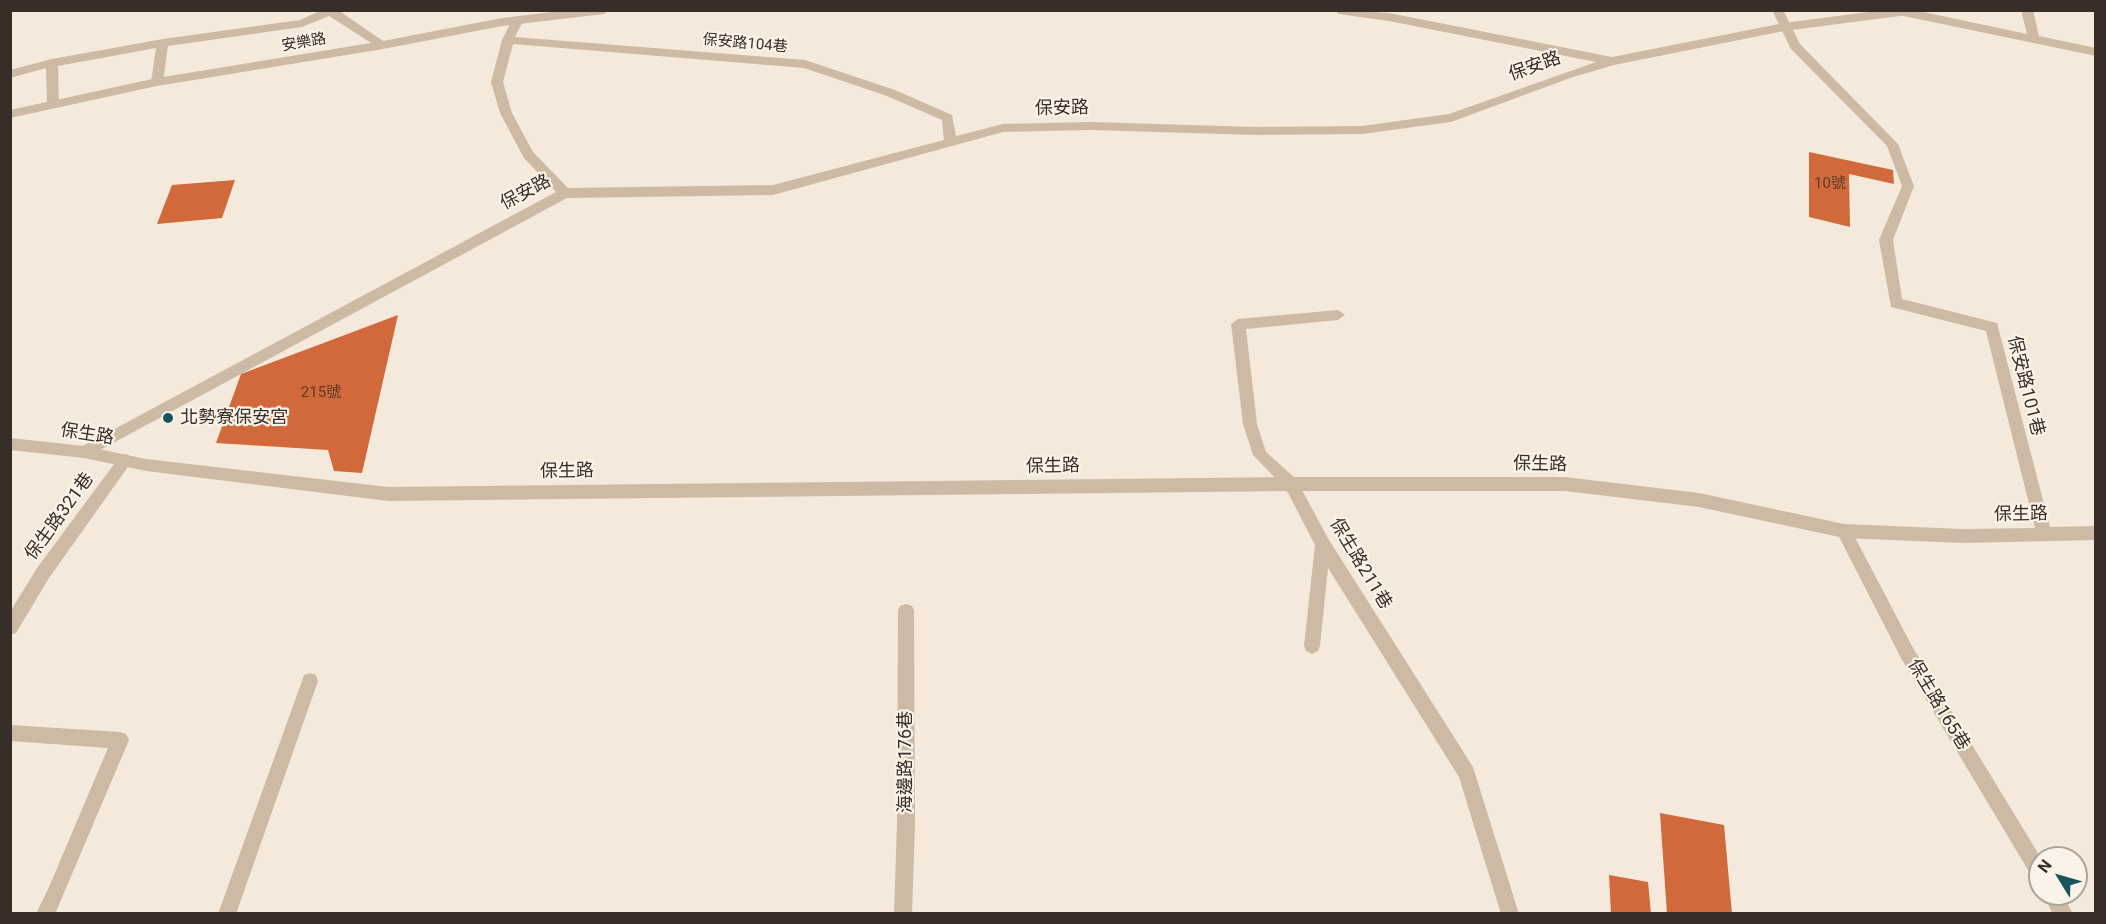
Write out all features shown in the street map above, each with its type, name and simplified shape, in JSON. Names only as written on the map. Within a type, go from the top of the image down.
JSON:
[{"type":"street","name":"安樂路","points":[[10,114],[157,82],[517,21],[604,10]]},
{"type":"street","points":[[1339,10],[1389,17],[1613,61]]},
{"type":"street","name":"保安路101巷","points":[[1776,10],[1795,46],[1892,144],[1908,186],[1886,240],[1896,303],[1992,327],[2044,534]]},
{"type":"street","points":[[2026,10],[2034,38]]},
{"type":"street","points":[[10,74],[52,63],[163,43],[302,23],[332,11],[383,45]]},
{"type":"street","name":"保安路","points":[[84,452],[565,193],[773,190],[1003,128],[1090,126],[1256,131],[1362,130],[1451,118],[1569,74],[1613,61],[1784,27],[1897,11],[2096,52]]},
{"type":"street","points":[[517,21],[508,40],[497,82],[506,113],[528,155],[565,193]]},
{"type":"street","name":"保安路104巷","points":[[508,40],[805,64],[891,93],[948,118],[950,141]]},
{"type":"street","points":[[157,82],[163,43]]},
{"type":"street","points":[[52,63],[53,103]]},
{"type":"street","name":"保生路211巷","points":[[1338,315],[1238,324],[1250,424],[1260,455],[1291,484],[1323,545],[1467,773],[1510,914]]},
{"type":"street","name":"保生路","points":[[10,444],[84,452],[146,465],[387,494],[1291,484],[1565,484],[1699,500],[1844,531],[1963,536],[2096,533]]},
{"type":"street","name":"保生路321巷","points":[[10,628],[43,573],[125,460]]},
{"type":"street","name":"保生路165巷","points":[[1844,531],[1907,653],[2028,854]]},
{"type":"street","points":[[1312,646],[1323,545]]},
{"type":"street","name":"海邊路176巷","points":[[903,914],[906,823],[906,611]]},
{"type":"street","points":[[227,914],[310,681]]},
{"type":"street","points":[[10,733],[120,740],[56,894],[45,914]]},
{"type":"building","points":[[1809,152],[1893,170],[1894,184],[1849,174],[1850,227],[1809,217]]},
{"type":"building","points":[[235,180],[222,218],[157,224],[172,185]]},
{"type":"building","points":[[398,315],[362,473],[334,471],[328,450],[216,443],[241,374]]},
{"type":"building","points":[[1660,813],[1724,825],[1732,914],[1667,914]]},
{"type":"building","points":[[1609,875],[1648,882],[1651,914],[1611,914]]},
{"type":"place","name":"北勢寮保安宮","points":[[168,418]]}]
